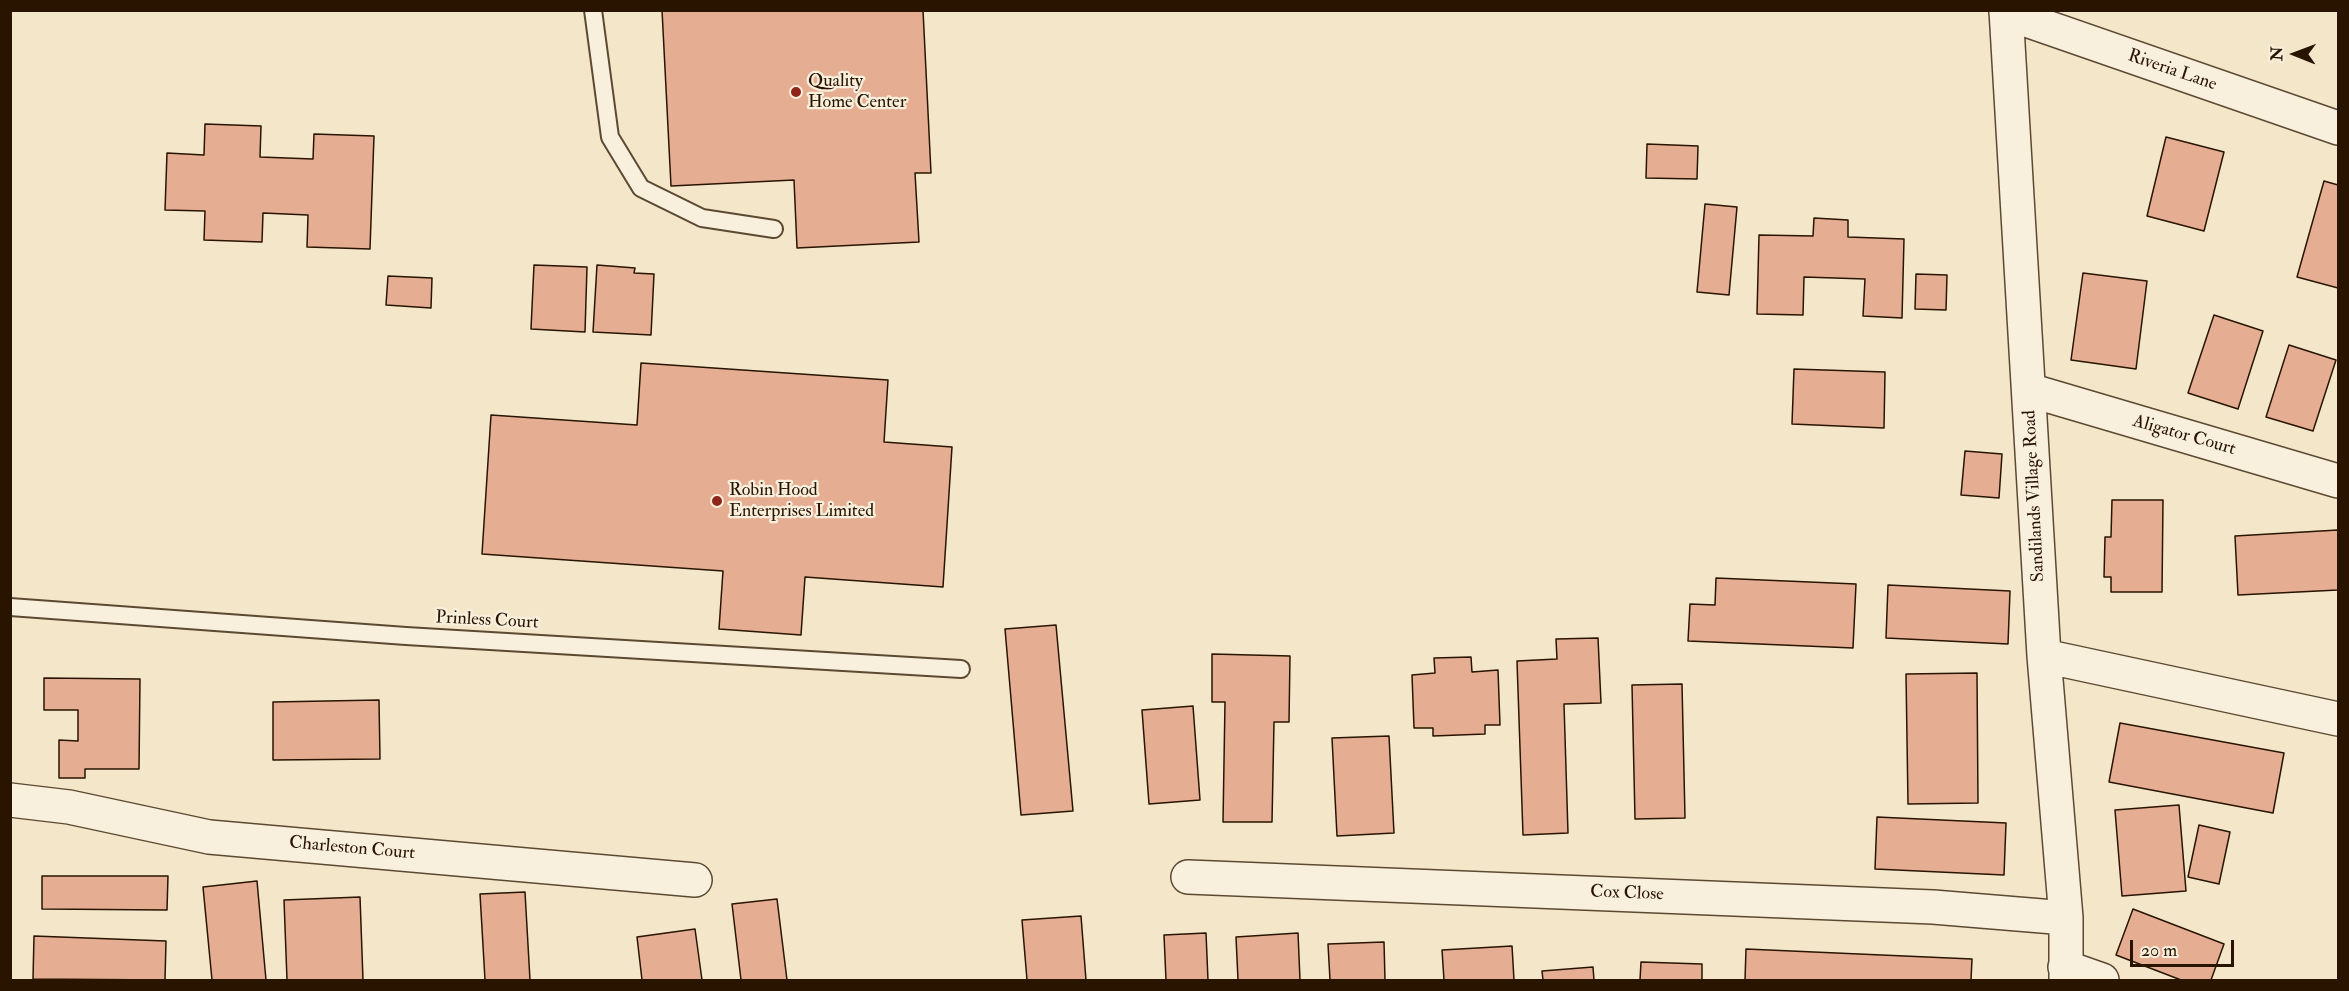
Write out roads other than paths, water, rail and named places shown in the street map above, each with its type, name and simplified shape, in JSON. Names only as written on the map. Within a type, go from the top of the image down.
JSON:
[{"type":"street","name":"Riveria Lane","points":[[2006,12],[2338,128]]},
{"type":"street","name":"Sandilands Village Road","points":[[2006,12],[2044,656],[2066,918],[2065,974]]},
{"type":"street","name":"Aligator Court","points":[[2029,390],[2338,481]]},
{"type":"street","points":[[2044,656],[2338,719]]},
{"type":"street","name":"Charleston Court","points":[[10,800],[69,807],[208,837],[696,880]]},
{"type":"street","name":"Cox Close","points":[[1188,877],[1933,907],[2066,918]]},
{"type":"street","points":[[2065,974],[2102,981]]},
{"type":"lane","points":[[593,10],[610,136],[641,188],[702,219],[774,229]]},
{"type":"lane","name":"Prinless Court","points":[[10,607],[406,636],[962,669]]},
{"type":"place","name":"Quality Home Center","points":[[796,92]]},
{"type":"place","name":"Robin Hood Enterprises Limited","points":[[717,501]]}]
